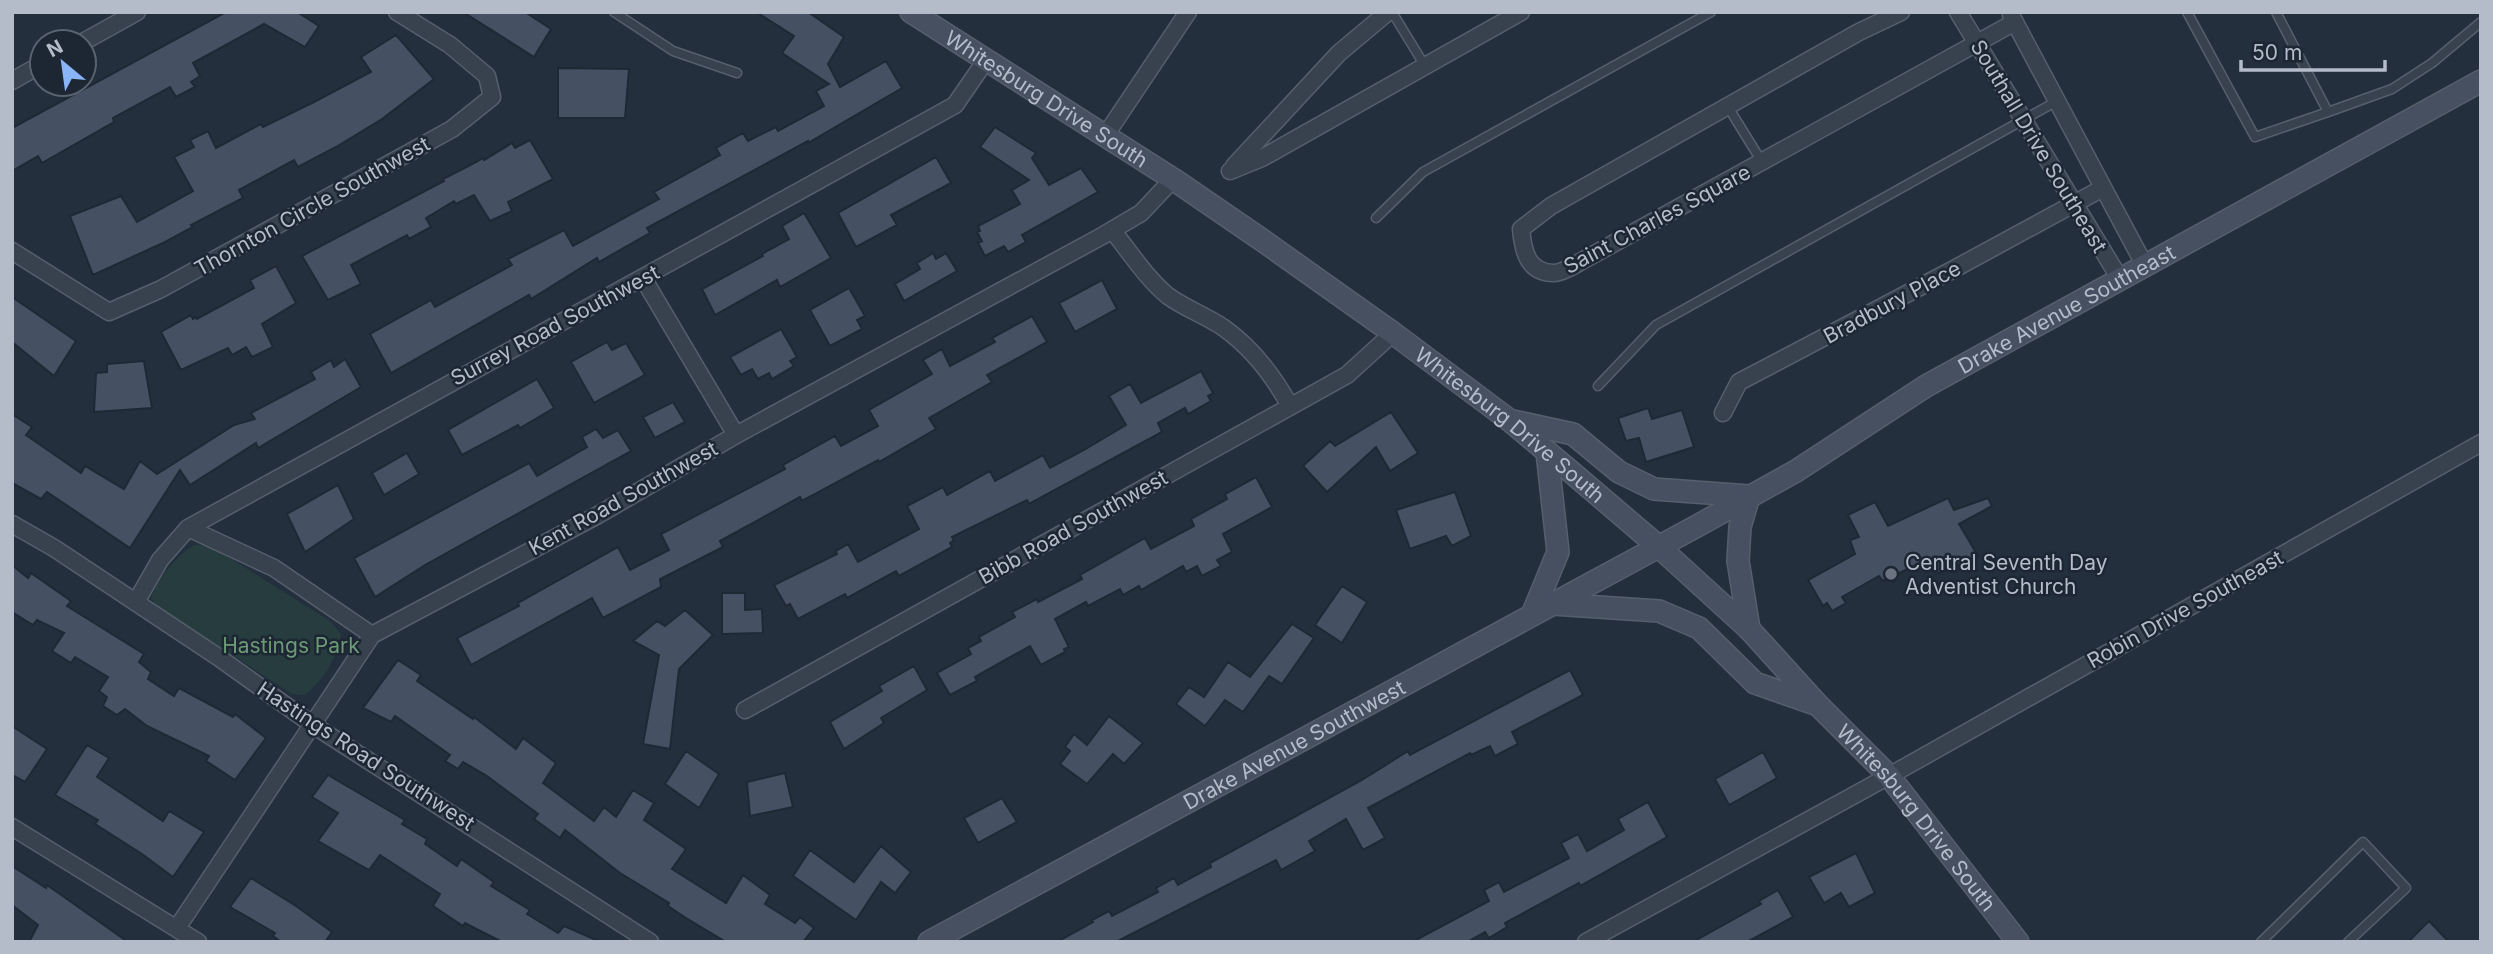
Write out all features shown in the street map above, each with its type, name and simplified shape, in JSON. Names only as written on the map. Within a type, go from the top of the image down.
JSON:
[{"type":"main road","name":"Whitesburg Drive South","points":[[911,12],[1173,179],[1393,333],[1508,419],[1659,547],[1749,629],[1819,706],[1889,776],[2018,942]]},
{"type":"main road","name":"Drake Avenue Southeast","points":[[1659,547],[1796,471],[1926,386],[2481,81]]},
{"type":"main road","points":[[1508,419],[1573,434],[1619,472],[1654,489],[1749,496],[1740,527],[1738,561],[1749,629]]},
{"type":"main road","points":[[1532,615],[1558,552],[1547,452]]},
{"type":"main road","name":"Drake Avenue Southwest","points":[[929,942],[1659,547]]},
{"type":"main road","points":[[1553,604],[1659,611],[1699,628],[1755,683],[1819,706]]},
{"type":"street","points":[[98,34],[137,12]]},
{"type":"street","name":"Thornton Circle Southwest","points":[[12,251],[109,312],[161,289],[452,129],[492,96],[487,76],[450,45],[397,12]]},
{"type":"street","points":[[1105,136],[1188,12]]},
{"type":"street","points":[[1390,12],[1339,53],[1230,171],[1262,158],[1521,12]]},
{"type":"street","name":"Saint Charles Square","points":[[1901,12],[1858,32],[1551,206],[1521,229],[1523,252],[1536,268],[1556,274],[1977,43],[2012,17]]},
{"type":"street","name":"Southall Drive Southeast","points":[[1958,12],[2120,279]]},
{"type":"street","name":"Southall Drive Southeast","points":[[2012,17],[2145,265]]},
{"type":"street","name":"Surrey Road Southwest","points":[[136,602],[160,560],[188,528],[955,105],[986,60]]},
{"type":"street","points":[[12,81],[28,72]]},
{"type":"street","name":"Kent Road Southwest","points":[[177,928],[372,635],[598,515],[736,435],[1112,230],[1141,213],[1173,179]]},
{"type":"street","name":"Bradbury Place","points":[[1723,413],[1740,382],[2103,188]]},
{"type":"street","points":[[1112,230],[1166,294],[1184,307],[1224,327],[1248,348],[1290,406]]},
{"type":"street","points":[[643,278],[736,435]]},
{"type":"street","name":"Bibb Road Southwest","points":[[746,710],[1347,375],[1393,333]]},
{"type":"street","name":"Robin Drive Southeast","points":[[1586,942],[1889,776],[2481,443]]},
{"type":"street","name":"Hastings Road Southwest","points":[[12,524],[136,602],[313,725],[650,942]]},
{"type":"street","points":[[188,528],[274,568],[372,635]]},
{"type":"street","points":[[12,827],[198,942]]},
{"type":"lane","points":[[614,12],[673,51],[737,73]]},
{"type":"lane","points":[[1390,12],[1425,66]]},
{"type":"lane","points":[[1376,218],[1423,172],[1711,12]]},
{"type":"lane","points":[[2187,12],[2255,137],[2392,89],[2432,63],[2481,22]]},
{"type":"lane","points":[[2276,12],[2328,111]]},
{"type":"lane","points":[[1598,386],[1656,325],[2057,101]]},
{"type":"lane","points":[[1728,107],[1762,162]]},
{"type":"lane","points":[[2261,942],[2363,842],[2406,888],[2348,942]]},
{"type":"green space","name":"Hastings Park","points":[[195,545],[209,545],[330,621],[341,634],[329,668],[305,695],[292,694],[157,606],[151,598],[169,568]]},
{"type":"building","points":[[226,12],[297,12],[319,26],[305,47],[264,24],[193,63],[200,76],[191,82],[195,87],[176,97],[170,87],[113,118],[114,122],[42,163],[38,156],[12,171],[12,128],[67,98],[98,98],[98,81]]},
{"type":"building","points":[[463,12],[525,12],[551,29],[534,57]]},
{"type":"building","points":[[756,12],[808,12],[844,37],[828,64],[840,87],[886,61],[902,88],[808,143],[647,228],[650,233],[599,262],[597,258],[531,299],[529,295],[391,373],[370,334],[431,300],[435,307],[512,265],[508,259],[564,230],[573,246],[659,199],[654,192],[720,155],[716,148],[743,133],[748,141],[776,127],[778,131],[824,106],[816,91],[829,84],[782,53],[794,36]]},
{"type":"building","points":[[396,35],[434,79],[382,119],[336,147],[298,167],[294,160],[239,190],[243,198],[191,225],[193,227],[93,275],[70,216],[121,196],[137,222],[193,191],[174,157],[194,147],[190,140],[208,131],[216,148],[261,124],[263,127],[314,102],[371,72],[361,57]]},
{"type":"building","points":[[558,68],[629,69],[625,118],[558,118]]},
{"type":"building","points":[[995,127],[1036,153],[1032,158],[1049,185],[1081,168],[1098,192],[1022,235],[1026,242],[1008,252],[1004,246],[985,256],[978,243],[982,241],[977,232],[980,231],[978,226],[1020,204],[1012,190],[1029,180],[980,147]]},
{"type":"building","points":[[530,140],[553,179],[508,202],[512,211],[490,221],[474,195],[456,204],[454,201],[426,218],[431,227],[409,239],[407,235],[351,265],[361,284],[328,300],[302,256],[512,143],[515,148]]},
{"type":"building","points":[[936,157],[951,183],[891,215],[897,225],[856,247],[838,213]]},
{"type":"building","points":[[804,213],[831,258],[780,287],[777,280],[715,315],[702,289],[789,239],[782,226]]},
{"type":"building","points":[[933,253],[936,259],[946,253],[957,271],[904,301],[895,284],[920,269],[917,263]]},
{"type":"building","points":[[276,266],[296,303],[262,324],[273,347],[252,357],[246,347],[232,355],[228,348],[181,370],[161,332],[191,315],[193,319],[197,319],[254,288],[250,280]]},
{"type":"building","points":[[1102,280],[1117,309],[1075,332],[1059,303]]},
{"type":"building","points":[[849,288],[865,316],[857,320],[862,329],[830,346],[810,310]]},
{"type":"building","points":[[12,297],[76,341],[54,376],[12,342]]},
{"type":"building","points":[[1032,316],[1047,342],[987,375],[992,382],[929,418],[936,429],[879,462],[878,460],[802,501],[800,497],[720,541],[723,547],[660,579],[661,587],[603,618],[592,598],[471,665],[457,638],[519,606],[518,603],[618,547],[630,570],[669,550],[661,534],[785,469],[783,465],[835,436],[841,446],[878,426],[869,410],[932,374],[923,360],[942,349],[950,366],[995,342],[992,338]]},
{"type":"building","points":[[781,329],[797,357],[790,361],[794,366],[772,379],[769,373],[758,379],[752,369],[741,375],[730,357]]},
{"type":"building","points":[[607,342],[612,350],[626,343],[645,375],[594,403],[571,362]]},
{"type":"building","points":[[345,359],[361,387],[258,448],[256,443],[190,485],[180,470],[130,548],[47,492],[41,499],[12,483],[12,414],[32,427],[26,435],[81,473],[85,466],[124,489],[140,461],[157,474],[234,425],[255,419],[251,413],[315,379],[311,372],[331,360],[334,367]]},
{"type":"building","points":[[144,361],[152,408],[94,412],[96,373],[107,372],[107,364]]},
{"type":"building","points":[[1201,371],[1213,393],[1208,396],[1211,401],[1188,414],[1185,408],[1158,423],[1162,432],[1029,504],[1027,500],[952,537],[952,547],[899,576],[896,571],[847,598],[845,594],[798,619],[790,604],[786,606],[774,585],[837,554],[836,551],[848,544],[858,562],[919,529],[907,506],[943,487],[947,495],[990,471],[995,481],[1043,455],[1050,468],[1084,450],[1126,425],[1109,396],[1130,384],[1141,403]]},
{"type":"building","points":[[537,379],[554,408],[520,428],[518,425],[462,455],[448,430]]},
{"type":"building","points":[[673,402],[685,422],[655,438],[643,417]]},
{"type":"building","points":[[1648,408],[1652,419],[1682,410],[1694,447],[1646,462],[1639,438],[1626,441],[1618,418]]},
{"type":"building","points":[[1391,412],[1418,453],[1390,471],[1376,447],[1327,492],[1303,466],[1330,441],[1335,446]]},
{"type":"building","points":[[596,429],[603,438],[618,430],[631,451],[425,565],[375,597],[354,558],[529,463],[537,476],[587,447],[582,437]]},
{"type":"building","points":[[407,453],[419,474],[384,495],[372,473]]},
{"type":"building","points":[[1256,477],[1272,507],[1223,534],[1232,552],[1217,560],[1221,566],[1202,576],[1197,566],[1186,572],[1183,566],[1141,590],[1139,586],[1123,595],[1120,589],[1088,606],[1086,602],[1055,619],[1069,647],[1064,649],[1065,652],[1041,665],[1030,646],[975,677],[977,681],[950,695],[937,673],[971,654],[968,648],[981,641],[979,637],[1015,617],[1012,612],[1082,579],[1080,575],[1145,538],[1151,549],[1194,526],[1191,519],[1227,499],[1225,494]]},
{"type":"building","points":[[338,485],[354,519],[305,552],[287,514]]},
{"type":"building","points":[[1455,492],[1471,536],[1452,546],[1446,536],[1410,549],[1396,510]]},
{"type":"building","points":[[1948,498],[1954,510],[1988,498],[1992,506],[1959,524],[1978,556],[1936,574],[1928,559],[1883,581],[1879,576],[1842,597],[1846,603],[1832,611],[1827,603],[1823,606],[1808,580],[1855,554],[1850,540],[1859,537],[1848,515],[1875,502],[1888,526]]},
{"type":"building","points":[[12,565],[28,578],[31,573],[71,601],[67,606],[144,654],[139,662],[151,672],[148,679],[174,696],[179,688],[233,717],[235,714],[266,738],[235,780],[206,761],[209,756],[147,726],[125,709],[117,715],[103,706],[107,697],[99,691],[108,677],[75,657],[71,663],[52,651],[64,633],[37,620],[33,625],[12,612]]},
{"type":"building","points":[[1342,586],[1367,602],[1342,643],[1315,625]]},
{"type":"building","points":[[722,593],[745,593],[745,610],[762,609],[763,633],[722,634]]},
{"type":"building","points":[[685,610],[713,635],[679,669],[670,749],[643,744],[659,655],[633,641],[657,621],[665,626]]},
{"type":"building","points":[[1292,624],[1314,638],[1282,684],[1269,676],[1243,712],[1225,700],[1205,726],[1176,704],[1189,687],[1204,697],[1228,662],[1250,677]]},
{"type":"building","points":[[398,660],[421,675],[417,681],[473,719],[474,717],[516,749],[523,738],[556,763],[543,783],[594,821],[604,807],[616,817],[633,790],[654,803],[644,820],[686,849],[672,869],[726,903],[743,875],[770,895],[765,904],[795,923],[800,917],[814,928],[803,942],[726,942],[620,873],[565,830],[560,838],[534,819],[538,814],[487,776],[463,762],[458,769],[445,761],[450,755],[395,716],[391,722],[363,708]]},
{"type":"building","points":[[914,666],[927,690],[881,718],[884,723],[844,749],[830,722],[882,691],[879,686]]},
{"type":"building","points":[[1570,670],[1583,695],[1512,732],[1518,744],[1495,756],[1490,746],[1471,755],[1470,753],[1368,808],[1385,838],[1363,850],[1346,819],[1309,841],[1315,851],[1281,870],[1276,860],[1116,942],[1057,942],[1109,911],[1112,916],[1158,892],[1156,888],[1174,878],[1178,885],[1211,867],[1210,863],[1362,780],[1408,751],[1410,755]]},
{"type":"building","points":[[1109,716],[1143,743],[1124,764],[1113,754],[1087,784],[1060,764],[1070,751],[1065,747],[1074,734],[1087,745]]},
{"type":"building","points":[[12,726],[47,749],[25,782],[12,775]]},
{"type":"building","points":[[87,745],[109,758],[97,777],[163,821],[169,811],[204,832],[173,877],[95,824],[98,820],[55,795]]},
{"type":"building","points":[[686,751],[719,774],[699,808],[665,784]]},
{"type":"building","points":[[1763,752],[1777,778],[1729,805],[1715,779]]},
{"type":"building","points":[[785,773],[793,807],[750,816],[747,782]]},
{"type":"building","points":[[328,775],[405,820],[402,824],[427,839],[425,844],[457,866],[461,859],[494,882],[491,886],[530,910],[527,914],[558,933],[564,926],[601,942],[502,942],[465,923],[463,926],[433,906],[440,894],[380,855],[369,870],[318,841],[338,813],[312,797]]},
{"type":"building","points":[[1002,798],[1017,822],[978,843],[964,818]]},
{"type":"building","points":[[1648,802],[1667,837],[1580,886],[1579,883],[1505,923],[1507,927],[1489,938],[1485,932],[1467,942],[1412,942],[1489,901],[1484,890],[1499,882],[1504,892],[1569,858],[1561,843],[1578,834],[1587,851],[1624,830],[1618,819]]},
{"type":"building","points":[[881,846],[911,872],[895,893],[881,882],[856,920],[793,876],[810,850],[854,882]]},
{"type":"building","points":[[1856,853],[1875,893],[1849,907],[1841,893],[1824,903],[1809,877]]},
{"type":"building","points":[[12,866],[46,888],[47,885],[128,942],[29,942],[38,925],[12,905]]},
{"type":"building","points":[[251,878],[332,932],[325,942],[281,942],[273,936],[275,933],[230,907]]},
{"type":"building","points":[[1778,890],[1793,917],[1747,942],[1693,942],[1761,904],[1759,901]]},
{"type":"building","points":[[2429,921],[2449,942],[2408,942]]},
{"type":"place","name":"Central Seventh Day Adventist Church","points":[[1891,574]]}]
